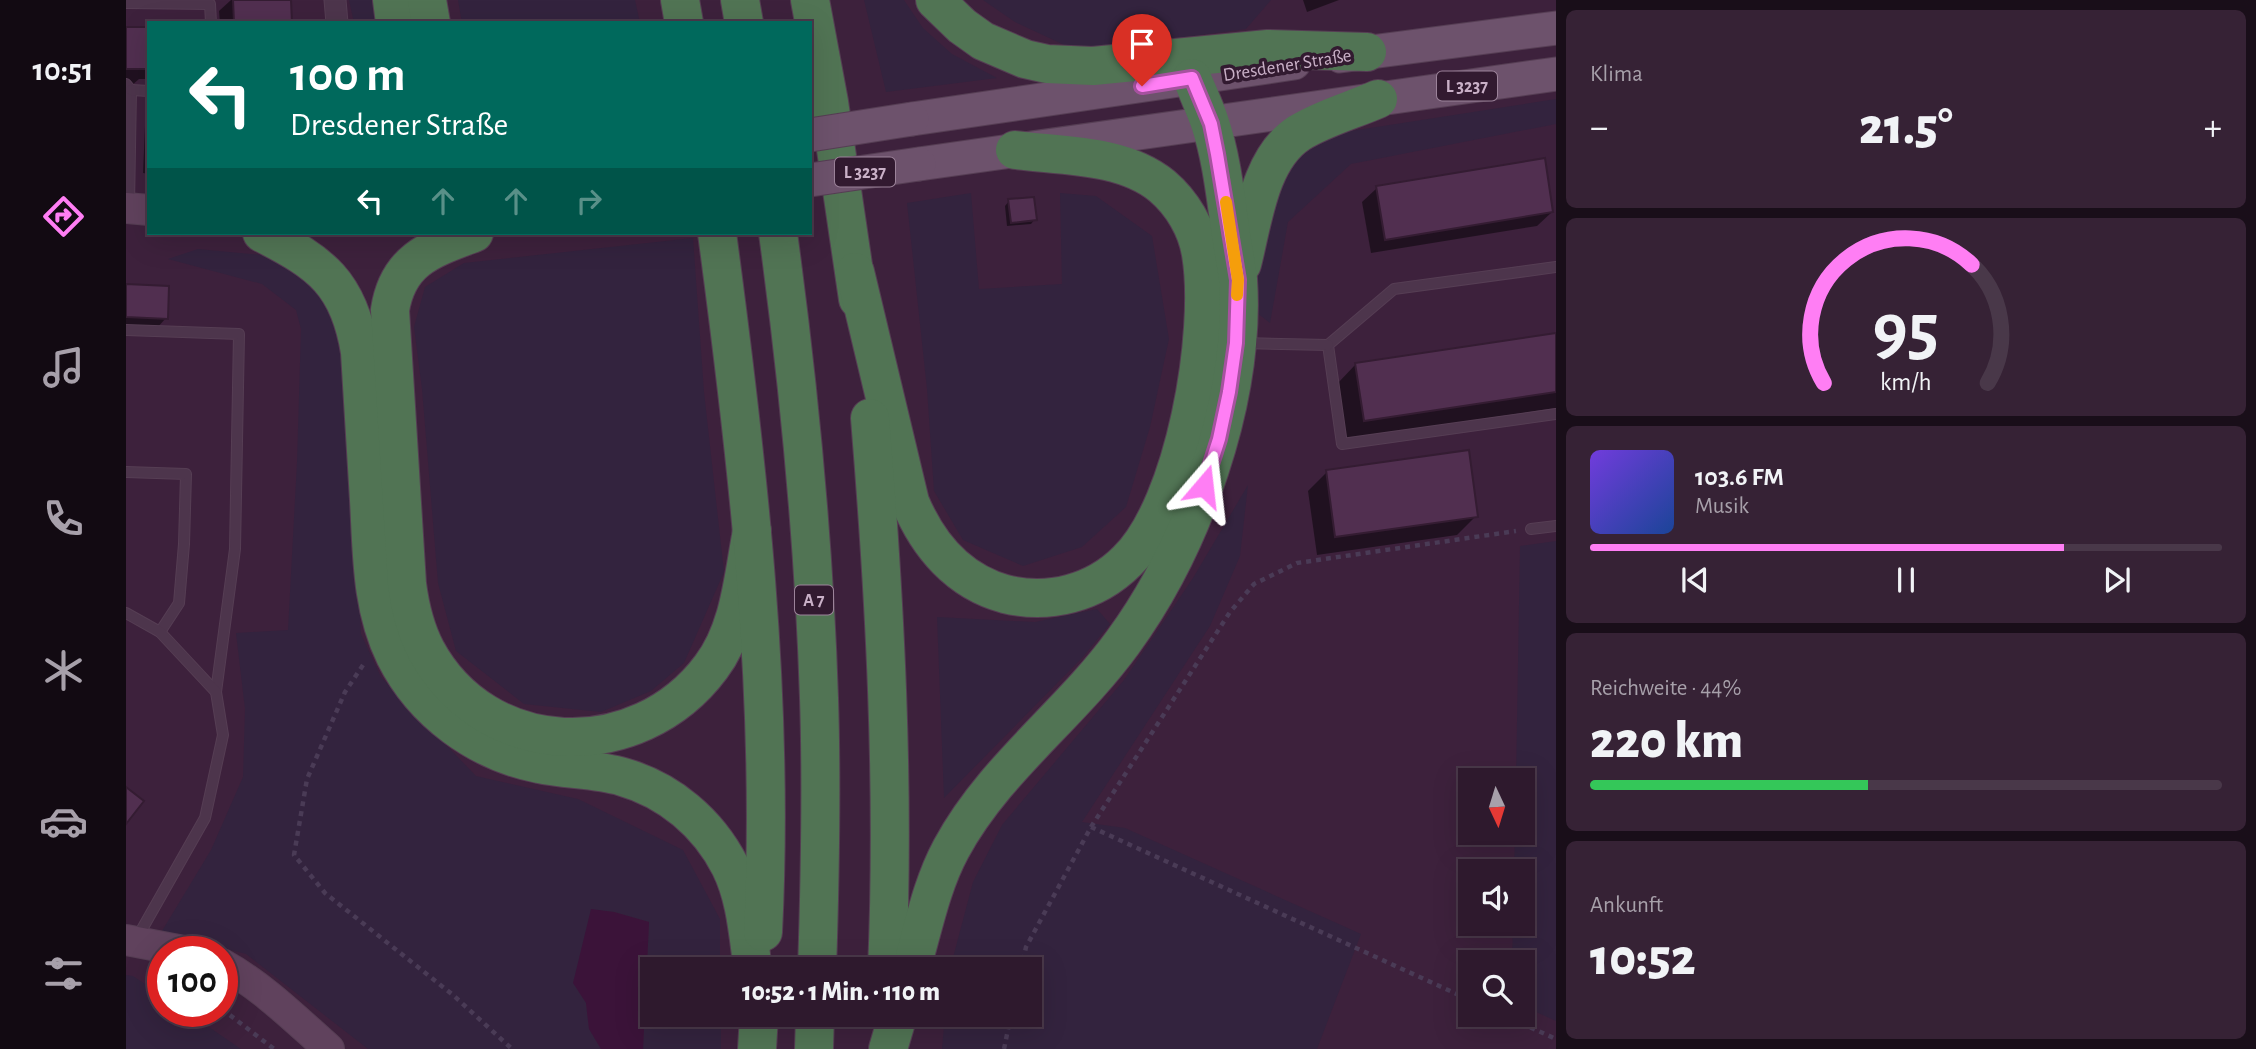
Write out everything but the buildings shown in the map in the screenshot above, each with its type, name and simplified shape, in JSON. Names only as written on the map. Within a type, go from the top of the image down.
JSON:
[{"type":"highway","points":[[392,0],[395,21]]},
{"type":"highway","points":[[427,0],[430,21]]},
{"type":"highway","points":[[680,0],[684,21]]},
{"type":"highway","points":[[740,0],[744,21]]},
{"type":"highway","points":[[810,0],[855,272],[878,512],[888,694],[887,957]]},
{"type":"highway","points":[[935,0],[962,26],[983,41],[1025,59],[1047,64],[1093,66],[1268,49],[1367,52]]},
{"type":"highway","points":[[915,957],[939,874],[970,818],[991,788],[1100,672],[1131,630],[1165,576],[1186,532],[1215,451],[1229,392],[1236,343],[1238,280],[1211,124],[1192,78]]},
{"type":"highway","points":[[1238,280],[1264,182],[1274,158],[1301,132],[1378,99]]},
{"type":"highway","points":[[855,272],[910,502],[921,528],[939,552],[954,568],[972,581],[1013,596],[1036,598],[1066,595],[1113,574],[1129,560],[1152,526],[1180,456],[1198,383],[1202,345],[1204,310],[1201,253],[1187,215],[1175,199],[1147,175],[1112,162],[1015,150]]},
{"type":"highway","points":[[266,235],[300,252],[327,274],[349,308],[356,329],[360,352],[374,586],[385,632],[410,682],[428,704],[449,723],[491,749],[538,764],[622,777],[666,796],[686,810],[719,846],[731,867],[746,914],[751,957]]},
{"type":"highway","points":[[469,235],[412,262],[396,284],[390,310],[410,607],[426,651],[454,688],[491,717],[513,727],[560,738],[611,734],[635,727],[657,716],[697,685],[713,665],[725,643],[735,620],[752,531]]},
{"type":"highway","points":[[716,235],[752,531],[764,742],[762,957]]},
{"type":"highway","name":"A 7","points":[[778,235],[789,311],[810,524],[820,700],[817,957]]},
{"type":"highway","points":[[814,1049],[815,1027]]},
{"type":"highway","points":[[885,1027],[886,1049]]},
{"type":"highway","points":[[886,1049],[894,1027]]},
{"type":"main road","name":"Dresdener Straße","points":[[812,135],[1367,52],[1556,28]]},
{"type":"main road","name":"L 3237","points":[[812,180],[1556,74]]},
{"type":"main road","points":[[238,972],[329,1049]]},
{"type":"street","points":[[335,0],[337,21]]},
{"type":"lane","points":[[126,3],[210,4],[211,21]]},
{"type":"lane","points":[[134,209],[129,87],[147,91]]},
{"type":"lane","points":[[1236,343],[1328,345],[1394,289],[1556,267]]},
{"type":"lane","points":[[126,330],[239,334],[235,549],[216,692],[223,735],[205,818],[131,940]]},
{"type":"lane","points":[[1328,345],[1342,444],[1556,414]]},
{"type":"lane","points":[[126,472],[186,474],[179,603],[160,632]]},
{"type":"lane","points":[[1531,529],[1556,526]]},
{"type":"lane","points":[[126,613],[160,632],[216,692]]},
{"type":"path","points":[[1024,957],[1026,947],[1091,827],[1230,612],[1254,584],[1297,563],[1531,529]]},
{"type":"path","points":[[345,692],[307,779],[294,855],[325,894],[453,995],[512,1049]]},
{"type":"path","points":[[1091,827],[1458,995]]},
{"type":"path","points":[[238,1021],[274,1049]]},
{"type":"path","points":[[1004,1049],[1009,1027]]},
{"type":"path","points":[[1530,1027],[1556,1039]]},
{"type":"shaded area","points":[[349,0],[378,0],[382,21],[354,21]]},
{"type":"shaded area","points":[[458,0],[635,0],[640,21],[462,21]]},
{"type":"shaded area","points":[[864,0],[904,0],[923,28],[952,54],[997,78],[886,92]]},
{"type":"shaded area","points":[[983,0],[1271,0],[1246,29],[1077,51],[1015,22]]},
{"type":"shaded area","points":[[1556,99],[1556,124],[1351,164],[1288,222],[1270,323],[1252,309],[1275,180],[1313,140],[1351,131]]},
{"type":"shaded area","points":[[971,193],[979,289],[1062,284],[1060,193],[1096,196],[1152,236],[1169,339],[1150,427],[1126,507],[1082,547],[1023,566],[963,540],[934,491],[927,389],[907,203]]},
{"type":"shaded area","points":[[693,238],[704,392],[724,572],[684,663],[651,691],[601,712],[524,704],[456,651],[438,583],[422,389],[414,327],[425,287],[464,263]]},
{"type":"shaded area","points":[[198,249],[283,257],[321,284],[345,341],[361,634],[381,677],[476,776],[578,799],[683,850],[720,919],[720,957],[647,957],[649,922],[614,912],[591,910],[586,1003],[589,1028],[601,1049],[368,1049],[246,954],[238,952],[238,936],[180,936],[162,931],[211,850],[243,777],[245,709],[236,633],[288,630],[301,329],[296,310],[262,284],[168,259]]},
{"type":"shaded area","points":[[1248,485],[1240,556],[1210,626],[1082,822],[1125,828],[1361,934],[1317,1049],[942,1049],[944,1027],[1042,1027],[1042,957],[953,957],[973,882],[1002,825],[1124,680],[1193,578]]},
{"type":"shaded area","points":[[1556,541],[1556,1021],[1535,1011],[1535,950],[1512,950],[1513,936],[1535,936],[1535,859],[1514,859],[1515,845],[1535,845],[1535,768],[1516,768],[1520,546]]},
{"type":"shaded area","points":[[1097,609],[1110,624],[1082,658],[944,798],[937,617],[1035,622]]},
{"type":"shaded area","points":[[591,909],[614,912],[649,922],[647,957],[640,957],[640,1027],[644,1027],[643,1049],[601,1049],[589,1029],[586,1003],[573,983]]},
{"type":"shaded area","points":[[126,975],[133,976],[147,985],[147,1027],[209,1027],[241,1049],[126,1049]]},
{"type":"shaded area","points":[[644,1027],[721,1027],[721,1049],[643,1049]]},
{"type":"slow traffic","points":[[1226,202],[1238,280],[1237,295]]},
{"type":"route","points":[[1142,86],[1192,78],[1211,124],[1222,176],[1238,280],[1236,343],[1219,439],[1204,486]]}]
